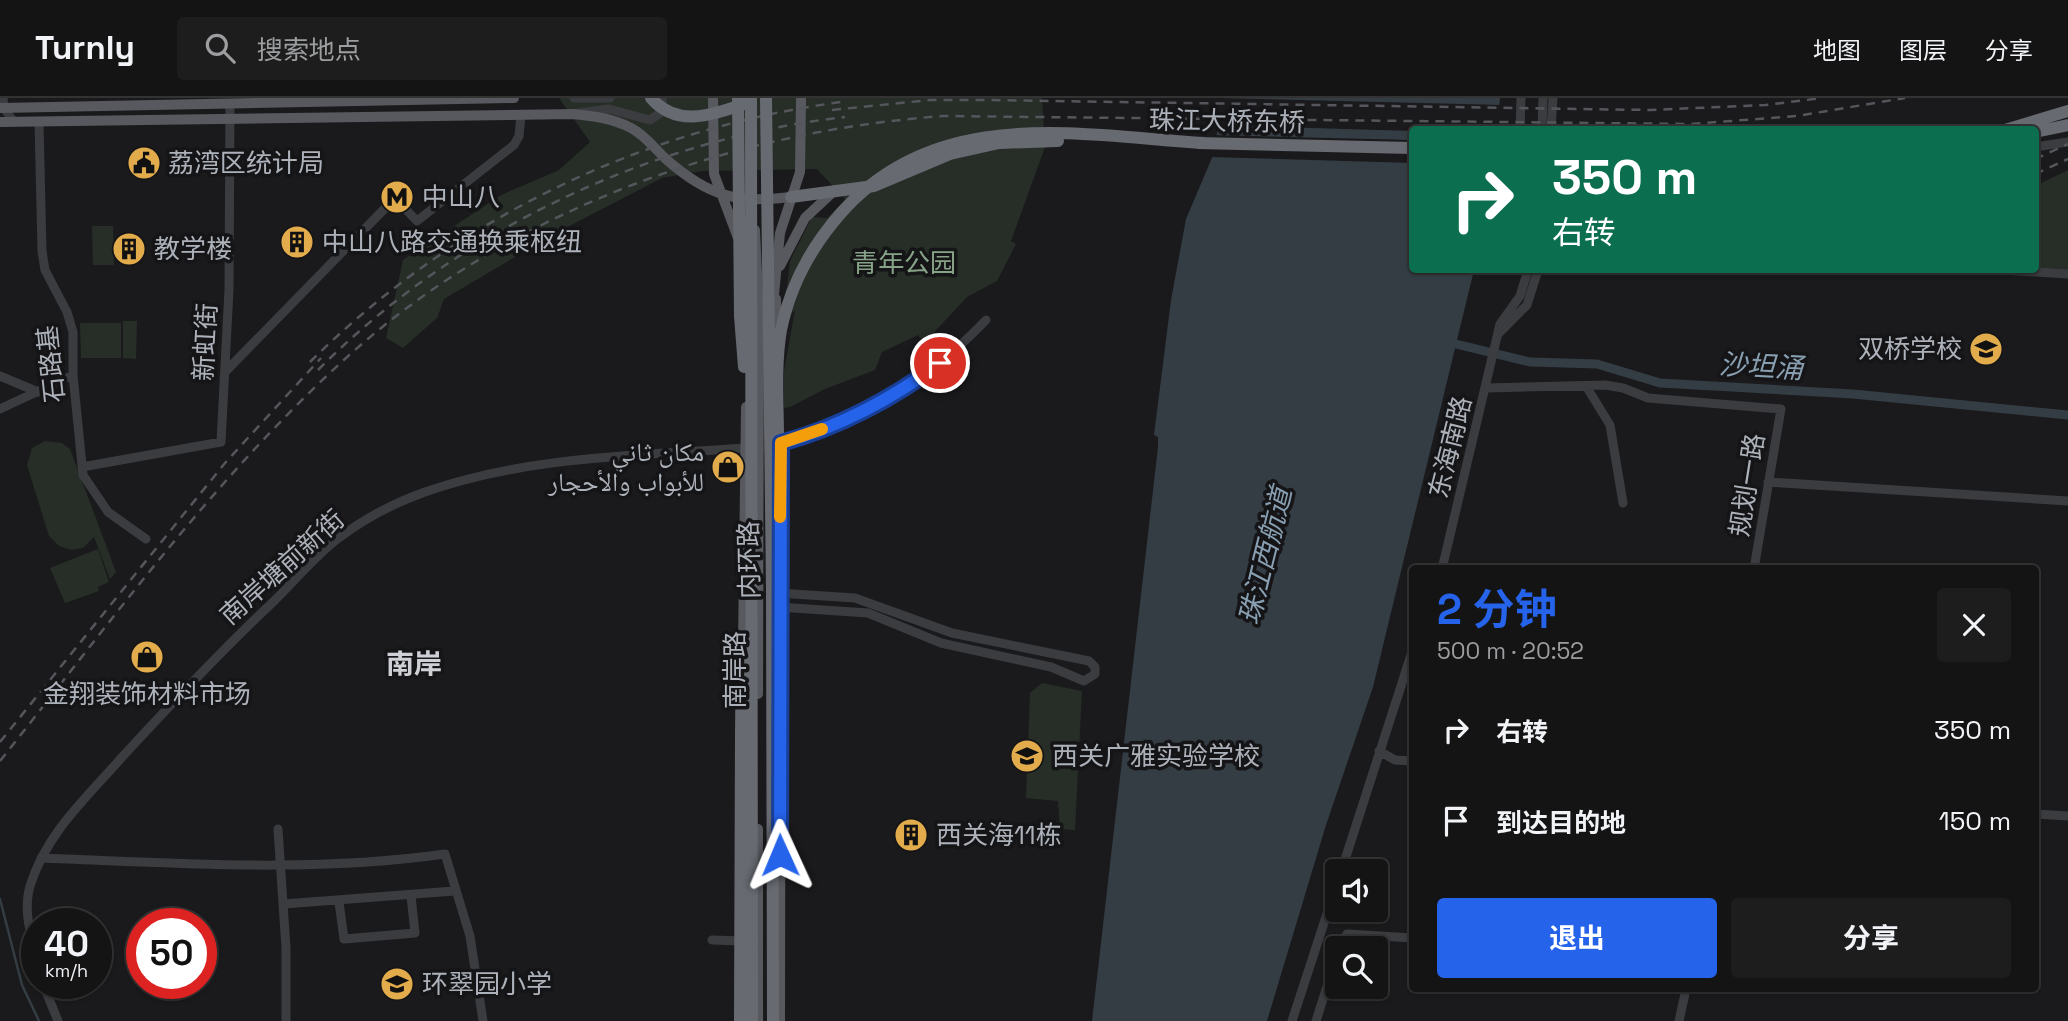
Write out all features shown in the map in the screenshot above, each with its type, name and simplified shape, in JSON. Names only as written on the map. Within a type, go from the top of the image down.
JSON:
[{"type":"highway","points":[[651,98],[670,114],[688,117],[710,114],[763,98]]},
{"type":"highway","points":[[738,98],[740,316],[755,428]]},
{"type":"highway","name":"内环路","points":[[750,1021],[755,428],[751,98]]},
{"type":"highway","name":"内环路","points":[[763,98],[775,591],[773,1021]]},
{"type":"highway","points":[[2019,126],[2068,111]]},
{"type":"highway","points":[[2039,131],[2068,125]]},
{"type":"highway","points":[[775,591],[781,329],[806,260],[846,207],[878,180],[911,158],[970,138],[1033,133],[1204,143]]},
{"type":"highway","name":"珠江大桥东桥","points":[[791,197],[874,186],[950,154],[999,143],[1204,143],[1409,148]]},
{"type":"highway","points":[[740,1021],[742,640]]},
{"type":"main road","points":[[6,104],[230,104],[318,100],[514,98]]},
{"type":"main road","points":[[713,98],[714,174],[719,194],[737,234],[743,258],[746,407],[742,640],[746,673],[750,1021]]},
{"type":"main road","name":"南岸路","points":[[767,1021],[770,353],[779,240],[801,164],[801,98]]},
{"type":"main road","points":[[0,122],[573,114],[605,118],[634,129],[696,184],[719,194],[735,199],[791,197]]},
{"type":"main road","points":[[780,1021],[778,607],[775,591],[781,443],[776,276],[800,225],[835,190]]},
{"type":"main road","name":"南岸路","points":[[735,199],[754,226],[756,235],[759,383],[755,428],[758,1021]]},
{"type":"main road","points":[[746,407],[759,383]]},
{"type":"main road","points":[[744,448],[755,428]]},
{"type":"main road","points":[[742,640],[758,664]]},
{"type":"main road","points":[[748,839],[758,816]]},
{"type":"street","points":[[574,98],[610,98]]},
{"type":"street","points":[[573,114],[608,109],[650,120],[663,111],[662,98]]},
{"type":"street","points":[[1520,126],[1521,98]]},
{"type":"street","points":[[1542,126],[1543,98]]},
{"type":"street","points":[[1551,126],[1553,98]]},
{"type":"street","points":[[6,104],[14,122]]},
{"type":"street","name":"新虹街","points":[[82,467],[221,442],[229,289],[230,104]]},
{"type":"street","points":[[225,372],[395,198],[416,221],[514,145],[519,136],[521,115]]},
{"type":"street","name":"石路基","points":[[38,121],[43,262],[71,323],[83,475],[108,512],[146,539]]},
{"type":"street","points":[[2039,146],[2068,142]]},
{"type":"street","points":[[756,235],[769,234],[779,240]]},
{"type":"street","points":[[2039,272],[2068,274]]},
{"type":"street","name":"东海南路","points":[[1443,565],[1500,324],[1520,296],[1527,273]]},
{"type":"street","points":[[1496,340],[1527,305],[1537,273]]},
{"type":"street","points":[[781,443],[834,424],[905,387],[956,352],[986,320]]},
{"type":"street","points":[[0,409],[73,375]]},
{"type":"street","name":"石路基","points":[[0,376],[38,392]]},
{"type":"street","points":[[1486,388],[1586,386],[1611,425],[1623,503]]},
{"type":"street","name":"规划一路","points":[[1586,386],[1614,386],[1648,398],[1781,409],[1756,565]]},
{"type":"street","name":"南岸塘前新街","points":[[27,908],[31,882],[41,858],[48,844],[79,804],[203,670],[304,568],[338,539],[367,520],[423,493],[496,472],[617,456],[744,448]]},
{"type":"street","points":[[1768,482],[2068,501]]},
{"type":"street","points":[[775,591],[855,598],[952,633],[1088,661],[1095,667],[1095,674],[1090,680],[1084,681],[1051,667],[941,643],[868,613],[778,607]]},
{"type":"street","points":[[1345,859],[1409,661]]},
{"type":"street","points":[[1379,751],[1395,760],[1409,761]]},
{"type":"street","points":[[2039,814],[2068,816]]},
{"type":"street","points":[[278,830],[284,904],[286,1021]]},
{"type":"street","points":[[41,858],[282,867],[388,862],[445,854],[454,891],[470,936],[482,1021]]},
{"type":"street","points":[[284,904],[339,902],[454,891]]},
{"type":"street","points":[[339,902],[344,939],[415,933],[411,896]]},
{"type":"street","points":[[1292,1021],[1325,920]]},
{"type":"street","points":[[1346,936],[1380,936]]},
{"type":"street","points":[[1388,937],[1409,938]]},
{"type":"street","points":[[712,940],[750,941]]},
{"type":"street","points":[[1679,1021],[1685,992]]},
{"type":"street","points":[[1316,1021],[1325,993]]},
{"type":"street","points":[[47,999],[58,1021]]},
{"type":"green space","name":"青年公园","points":[[559,98],[1042,98],[1045,147],[1011,241],[1016,244],[997,281],[967,297],[924,343],[918,335],[882,352],[875,370],[825,389],[790,407],[784,408],[784,371],[795,310],[783,322],[790,261],[812,217],[827,218],[846,200],[817,169],[702,171],[662,178],[552,235],[444,299],[437,318],[403,348],[386,338],[403,260],[501,195],[559,170],[590,142]]},
{"type":"green space","points":[[2068,170],[2068,271],[2039,269],[2039,184]]},
{"type":"green space","points":[[92,226],[113,226],[114,265],[93,265]]},
{"type":"green space","points":[[123,321],[137,321],[136,359],[123,358]]},
{"type":"green space","points":[[80,323],[121,323],[121,358],[81,358]]},
{"type":"green space","points":[[45,441],[62,443],[70,449],[116,572],[110,579],[94,537],[83,548],[71,550],[59,546],[49,536],[27,465],[32,448]]},
{"type":"green space","points":[[98,549],[109,582],[98,587],[99,591],[65,603],[50,568]]},
{"type":"green space","points":[[1042,683],[1082,691],[1075,830],[1060,829],[1058,801],[1026,798],[1030,693]]},
{"type":"water","name":"珠江西航道","points":[[1222,98],[1500,98],[1497,126],[1409,126],[1409,273],[1473,273],[1373,687],[1326,825],[1267,1021],[1092,1021],[1158,447],[1158,437],[1154,435],[1171,300],[1186,219],[1214,153]]},
{"type":"pier","points":[[1219,98],[1503,105],[1501,126],[1409,126],[1409,131],[1215,125]]},
{"type":"pier","points":[[1213,135],[1409,140],[1409,163],[1209,157]]},
{"type":"waterway","name":"沙坦涌","points":[[1456,344],[1530,362],[1597,364],[1660,383],[1853,394],[2068,415]]},
{"type":"waterway","points":[[0,899],[22,985],[39,1021]]},
{"type":"railway","points":[[832,110],[930,100],[1649,110],[1766,105],[1822,98]]},
{"type":"railway","points":[[0,761],[208,501],[298,404],[346,358],[409,306],[477,261],[549,221],[625,188],[703,161],[782,140],[863,125],[944,116],[1691,124],[1797,116],[1905,98]]},
{"type":"railway","points":[[310,362],[366,311],[425,265],[488,224],[554,189],[622,159],[693,134],[766,115],[841,102]]},
{"type":"railway","points":[[318,370],[372,320],[431,275],[494,235],[560,200],[629,170],[700,146],[772,128],[845,117]]},
{"type":"railway","points":[[2039,157],[2068,144]]},
{"type":"railway","points":[[2039,172],[2068,159]]},
{"type":"railway","points":[[0,742],[225,463],[321,358]]},
{"type":"slow traffic","points":[[780,517],[781,443],[822,429]]},
{"type":"place","name":"荔湾区统计局","points":[[144,163]]},
{"type":"place","name":"中山八","points":[[397,197]]},
{"type":"place","name":"中山八路交通换乘枢纽","points":[[297,242]]},
{"type":"place","name":"教学楼","points":[[129,249]]},
{"type":"place","name":"双桥学校","points":[[1986,349]]},
{"type":"place","name":"مكان ثاني للأبواب والأحجار","points":[[728,467]]},
{"type":"place","name":"金翔装饰材料市场","points":[[147,657]]},
{"type":"place","name":"西关广雅实验学校","points":[[1027,756]]},
{"type":"place","name":"西关海11栋","points":[[911,835]]},
{"type":"place","name":"环翠园小学","points":[[397,984]]},
{"type":"district","name":"南岸","points":[[414,664]]},
{"type":"route","points":[[780,855],[778,593],[781,443],[813,433],[886,398],[940,363]]}]
